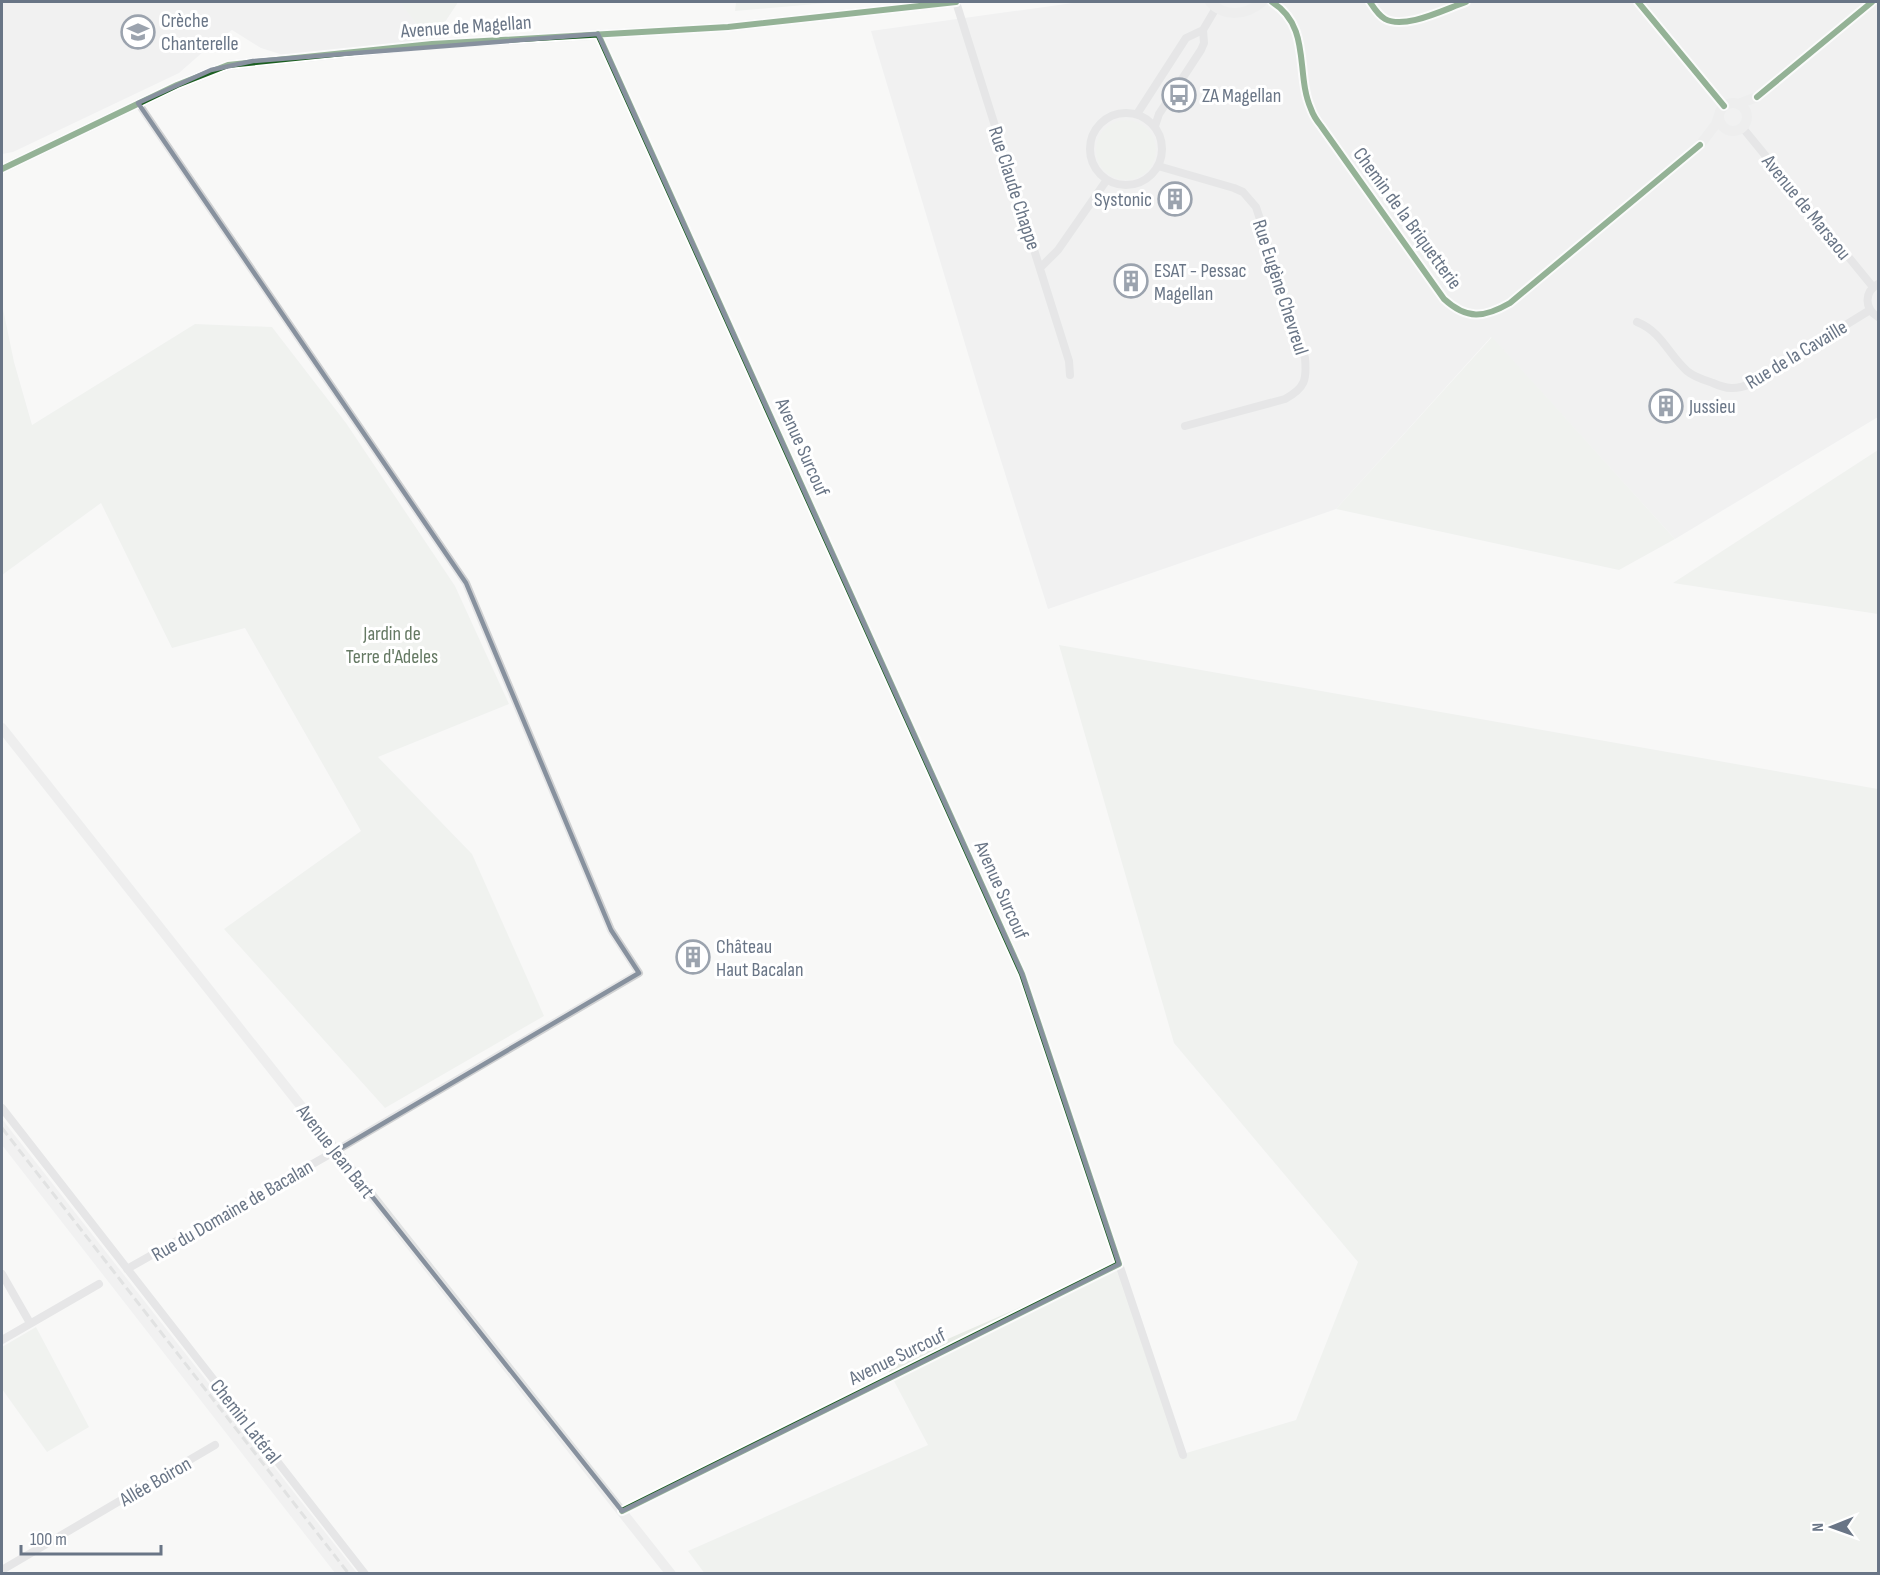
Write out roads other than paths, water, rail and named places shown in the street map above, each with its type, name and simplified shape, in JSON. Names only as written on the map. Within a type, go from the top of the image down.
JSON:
[{"type":"street","name":"Avenue de Magellan","points":[[2,169],[211,70],[252,61],[432,44],[728,27],[956,2]]},
{"type":"street","name":"Rue Claude Chappe","points":[[956,2],[1069,361],[1070,375]]},
{"type":"street","points":[[1155,126],[1159,114],[1201,50],[1204,43],[1203,30],[1213,5],[1231,14],[1248,12],[1262,2]]},
{"type":"street","name":"Chemin de la Briquetterie","points":[[1272,2],[1287,13],[1296,33],[1308,102],[1321,126],[1444,299],[1464,313],[1486,314],[1510,303],[1700,144],[1716,124],[1722,110]]},
{"type":"street","points":[[1370,2],[1383,18],[1399,22],[1413,21],[1466,2]]},
{"type":"street","points":[[1638,2],[1722,110],[1724,127],[1740,125]]},
{"type":"street","points":[[1740,125],[1757,97],[1872,2]]},
{"type":"street","points":[[1137,114],[1186,38],[1203,30]]},
{"type":"street","name":"Avenue Surcouf","points":[[598,34],[1022,974],[1119,1264],[622,1511]]},
{"type":"street","points":[[1722,110],[1728,104],[1737,104],[1757,97]]},
{"type":"street","name":"Rue du Domaine de Bacalan","points":[[127,1269],[336,1151],[639,973],[612,930],[466,583],[138,103]]},
{"type":"street","points":[[1737,104],[1744,109],[1740,125]]},
{"type":"street","points":[[1125,113],[1137,114],[1155,126],[1160,136],[1161,150],[1158,165],[1146,180],[1129,185],[1106,181],[1093,165],[1090,147],[1095,130],[1108,117],[1125,113]]},
{"type":"street","name":"Chemin de la Briquetterie","points":[[1700,144],[1740,125]]},
{"type":"street","name":"Avenue de Marsaou","points":[[1740,125],[1875,286]]},
{"type":"street","name":"Rue Eugène Chevreul","points":[[1158,165],[1234,188],[1251,199],[1256,207],[1305,358],[1306,372],[1303,384],[1297,392],[1285,399],[1185,426]]},
{"type":"street","points":[[1040,268],[1058,250],[1106,181]]},
{"type":"street","points":[[1875,286],[1867,298],[1870,310],[1878,317]]},
{"type":"street","name":"Rue de la Cavaille","points":[[1637,322],[1653,329],[1687,371],[1713,384],[1731,389],[1750,384],[1870,310]]},
{"type":"street","name":"Avenue Jean Bart","points":[[2,728],[671,1574]]},
{"type":"street","name":"Chemin Latéral","points":[[2,1108],[365,1574]]},
{"type":"street","points":[[1119,1264],[1183,1455]]},
{"type":"street","points":[[2,1274],[30,1323]]},
{"type":"street","points":[[2,1340],[99,1284]]},
{"type":"street","name":"Allée Boiron","points":[[2,1570],[215,1445]]},
{"type":"railway","points":[[2,1128],[349,1574]]},
{"type":"place","name":"Crèche Chanterelle","points":[[138,32]]},
{"type":"place","name":"ZA Magellan","points":[[1179,95]]},
{"type":"place","name":"Systonic","points":[[1175,199]]},
{"type":"place","name":"ESAT - Pessac Magellan","points":[[1131,281]]},
{"type":"place","name":"Jussieu","points":[[1666,406]]},
{"type":"place","name":"Château Haut Bacalan","points":[[693,957]]},
{"type":"park label","name":"Jardin de Terre d'Adeles","points":[[392,644]]}]
